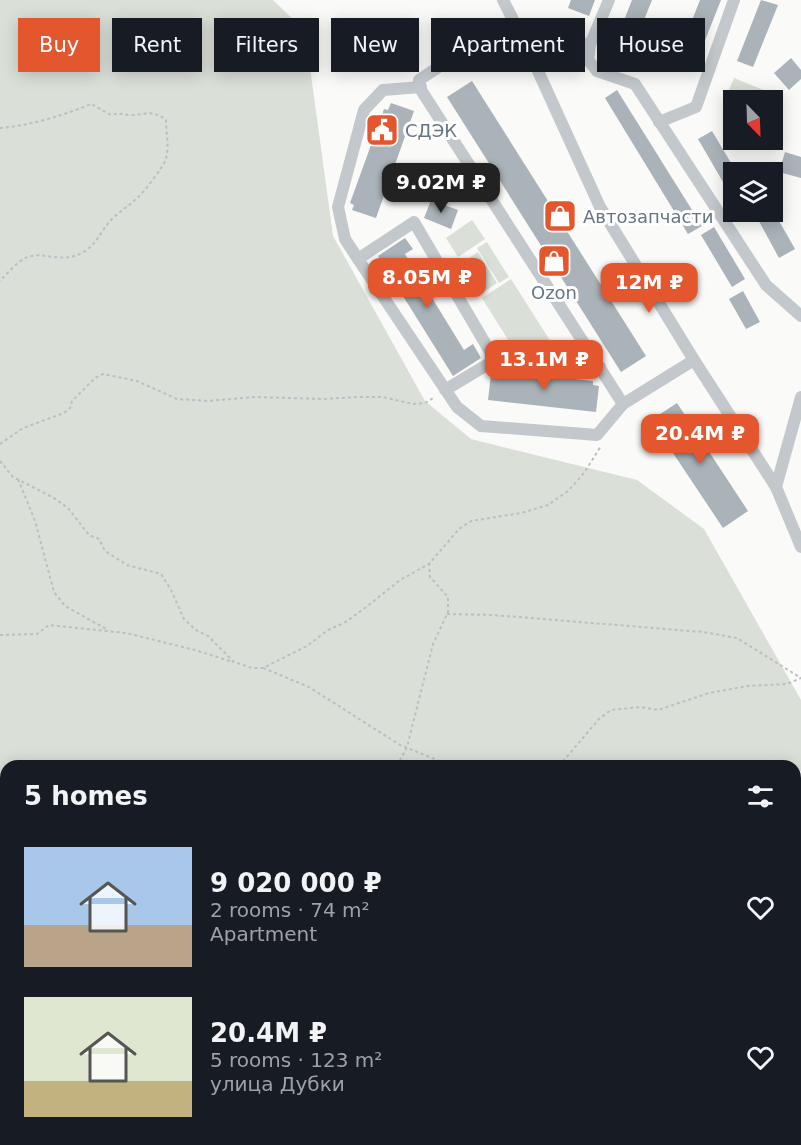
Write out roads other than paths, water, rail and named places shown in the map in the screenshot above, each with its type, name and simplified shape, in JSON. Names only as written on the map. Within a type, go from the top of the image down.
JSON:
[{"type":"street","points":[[503,0],[513,18]]},
{"type":"street","points":[[609,0],[590,45],[588,60],[597,71],[635,84],[766,285],[801,315]]},
{"type":"street","points":[[659,122],[696,107],[734,0]]},
{"type":"street","points":[[585,44],[590,45]]},
{"type":"street","points":[[431,72],[419,80],[421,87],[623,404]]},
{"type":"street","points":[[538,72],[600,207],[694,360],[776,487],[801,547]]},
{"type":"street","points":[[421,87],[383,90],[364,110],[338,207],[345,239],[457,407],[481,426],[597,435],[623,404],[694,360]]},
{"type":"street","points":[[358,259],[414,222],[495,360]]},
{"type":"street","points":[[445,390],[495,360],[600,367]]},
{"type":"street","points":[[776,487],[801,397]]},
{"type":"place","name":"СДЭК","points":[[382,130]]},
{"type":"place","name":"Автозапчасти","points":[[560,216]]},
{"type":"place","name":"Ozon","points":[[554,261]]}]
